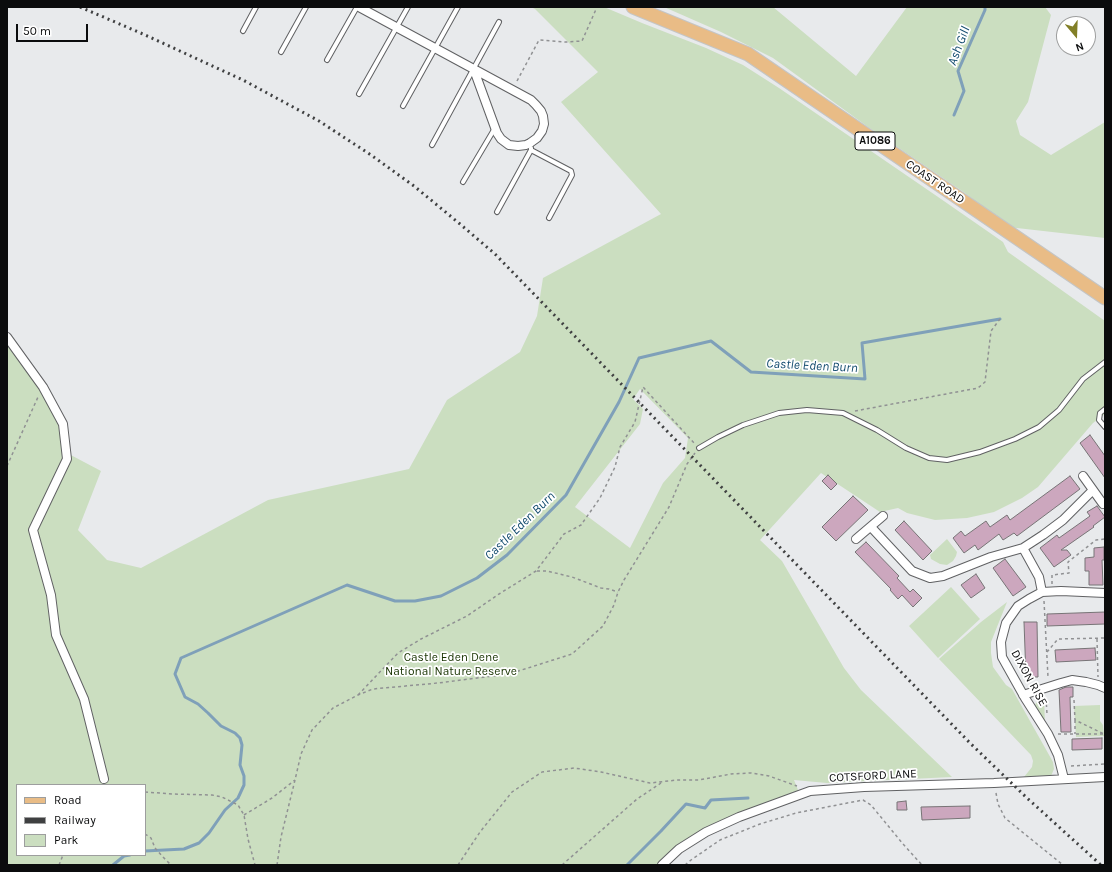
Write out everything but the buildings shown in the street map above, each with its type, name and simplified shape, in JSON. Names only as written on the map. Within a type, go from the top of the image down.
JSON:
[{"type":"main road","name":"COAST ROAD","points":[[633,7],[748,54],[1105,298]]},
{"type":"street","points":[[358,7],[531,100],[541,111],[544,124],[542,131],[531,147],[526,145],[509,145],[501,139],[495,128],[474,70]]},
{"type":"street","points":[[7,337],[43,387],[63,424],[67,459],[33,530],[51,595],[56,635],[84,699],[104,779]]},
{"type":"street","points":[[1083,476],[1104,504]]},
{"type":"street","points":[[871,527],[912,571],[930,578],[943,576],[991,557],[1023,548],[1063,520],[1093,490]]},
{"type":"street","points":[[856,539],[883,516]]},
{"type":"street","points":[[1023,548],[1046,592],[1067,591],[1105,593]]},
{"type":"street","name":"DIXON RISE","points":[[1046,592],[1029,599],[1018,606],[1006,623],[1001,642],[1002,657],[1048,734],[1058,755],[1064,779]]},
{"type":"street","points":[[1024,695],[1061,682],[1072,680],[1102,686]]},
{"type":"street","name":"COTSFORD LANE","points":[[662,865],[679,849],[706,832],[739,817],[810,791],[864,787],[994,783],[1105,777]]},
{"type":"lane","points":[[243,31],[256,7]]},
{"type":"lane","points":[[281,52],[306,7]]},
{"type":"lane","points":[[327,60],[358,7]]},
{"type":"lane","points":[[359,94],[408,7]]},
{"type":"lane","points":[[403,106],[458,7]]},
{"type":"lane","points":[[432,145],[499,22]]},
{"type":"lane","points":[[463,182],[495,128]]},
{"type":"lane","points":[[497,212],[531,147],[570,171],[572,175],[549,218]]},
{"type":"lane","points":[[699,448],[743,425],[779,413],[807,410],[843,413],[877,430],[906,448],[929,458],[947,460],[980,452],[1016,439],[1038,427],[1059,410],[1083,379],[1105,362]]},
{"type":"lane","points":[[1105,409],[1100,413],[1099,420],[1105,427]]},
{"type":"path","points":[[512,90],[539,40],[566,42],[582,41],[597,7]]},
{"type":"path","points":[[843,413],[978,388],[985,382],[991,331],[1000,319]]},
{"type":"path","points":[[7,466],[43,387]]},
{"type":"path","points":[[276,865],[281,837],[301,754],[312,730],[333,708],[373,689],[509,674],[572,654],[602,626],[614,605],[624,580],[669,507],[687,464],[699,448],[644,387],[635,422],[620,447],[615,467],[600,498],[581,525],[564,534],[536,571],[499,594],[468,616],[421,639],[398,653],[358,695]]},
{"type":"path","points":[[1105,539],[1096,540],[1068,562],[1069,573],[1052,575],[1046,592],[1046,688],[1048,734],[1105,734]]},
{"type":"path","points":[[536,571],[547,571],[572,577],[601,588],[618,592]]},
{"type":"path","points":[[1096,638],[1102,686]]},
{"type":"path","points":[[1047,652],[1058,639],[1105,638]]},
{"type":"path","points":[[1074,700],[1075,734]]},
{"type":"path","points":[[1075,720],[1105,734]]},
{"type":"path","points":[[1061,767],[1105,764]]},
{"type":"path","points":[[458,865],[480,832],[512,792],[542,772],[574,768],[601,772],[650,783],[677,780],[699,780],[731,774],[751,773],[769,776],[810,791]]},
{"type":"path","points":[[244,815],[272,798],[295,780]]},
{"type":"path","points":[[562,865],[637,799],[663,781]]},
{"type":"path","points":[[994,783],[998,804],[1005,818],[1063,865]]},
{"type":"path","points":[[146,792],[212,795],[222,797],[238,805],[244,815],[248,839],[256,865]]},
{"type":"path","points":[[685,865],[720,840],[760,824],[796,813],[864,800],[871,805],[922,865]]},
{"type":"path","points":[[146,835],[151,838],[155,848],[162,857],[171,865]]},
{"type":"green space","name":"Castle Eden Dene National Nature Reserve","points":[[531,7],[604,7],[706,48],[743,65],[779,88],[1003,242],[1008,252],[1105,321],[1105,414],[1093,423],[1038,487],[1022,498],[994,512],[967,518],[935,520],[907,513],[898,508],[880,512],[821,473],[760,540],[782,561],[844,668],[861,690],[952,777],[827,783],[794,780],[800,795],[706,832],[662,865],[7,865],[7,337],[63,424],[67,453],[101,471],[78,530],[107,560],[141,568],[268,500],[409,469],[447,400],[520,352],[537,316],[543,278],[661,214],[561,102],[598,72],[535,9]],"holes":[[[640,389],[688,438],[685,458],[663,483],[630,548],[575,507],[640,424],[643,409],[633,399]]]},
{"type":"green space","points":[[664,7],[773,7],[856,76],[907,7],[1045,7],[1051,15],[1028,102],[1016,121],[1020,135],[1051,155],[1105,122],[1105,238],[1008,227],[965,193],[868,127],[773,58],[721,32]]},
{"type":"green space","points":[[947,539],[957,552],[953,561],[947,565],[940,564],[931,559],[930,555]]},
{"type":"green space","points":[[951,587],[980,619],[938,658],[909,626]]},
{"type":"green space","points":[[1007,602],[991,642],[993,667],[1006,685],[1012,689],[1053,762],[1054,769],[1051,776],[1024,777],[1032,767],[1033,761],[1031,755],[939,659],[981,622]]},
{"type":"green space","points":[[1044,694],[1045,726],[1036,712],[1035,705],[1040,696]]},
{"type":"green space","points":[[1100,705],[1100,721],[1103,725],[1104,736],[1076,737],[1074,706]]},
{"type":"waterway","name":"Ash Gill","points":[[954,115],[964,91],[958,71],[985,7]]},
{"type":"waterway","name":"Castle Eden Burn","points":[[146,851],[184,849],[199,843],[209,833],[225,810],[238,798],[244,785],[244,776],[240,765],[242,745],[240,738],[235,733],[221,726],[198,704],[185,697],[175,674],[181,658],[347,585],[395,601],[415,601],[441,596],[477,578],[507,555],[566,495],[619,402],[639,358],[711,341],[751,372],[865,379],[862,343],[1000,319]]},
{"type":"waterway","points":[[627,865],[686,804],[705,808],[711,800],[748,798]]},
{"type":"waterway","name":"Castle Eden Burn","points":[[113,865],[124,856]]},
{"type":"railway","points":[[80,7],[243,80],[319,121],[371,155],[414,186],[460,224],[495,254],[971,744],[1027,798],[1101,865]]}]
